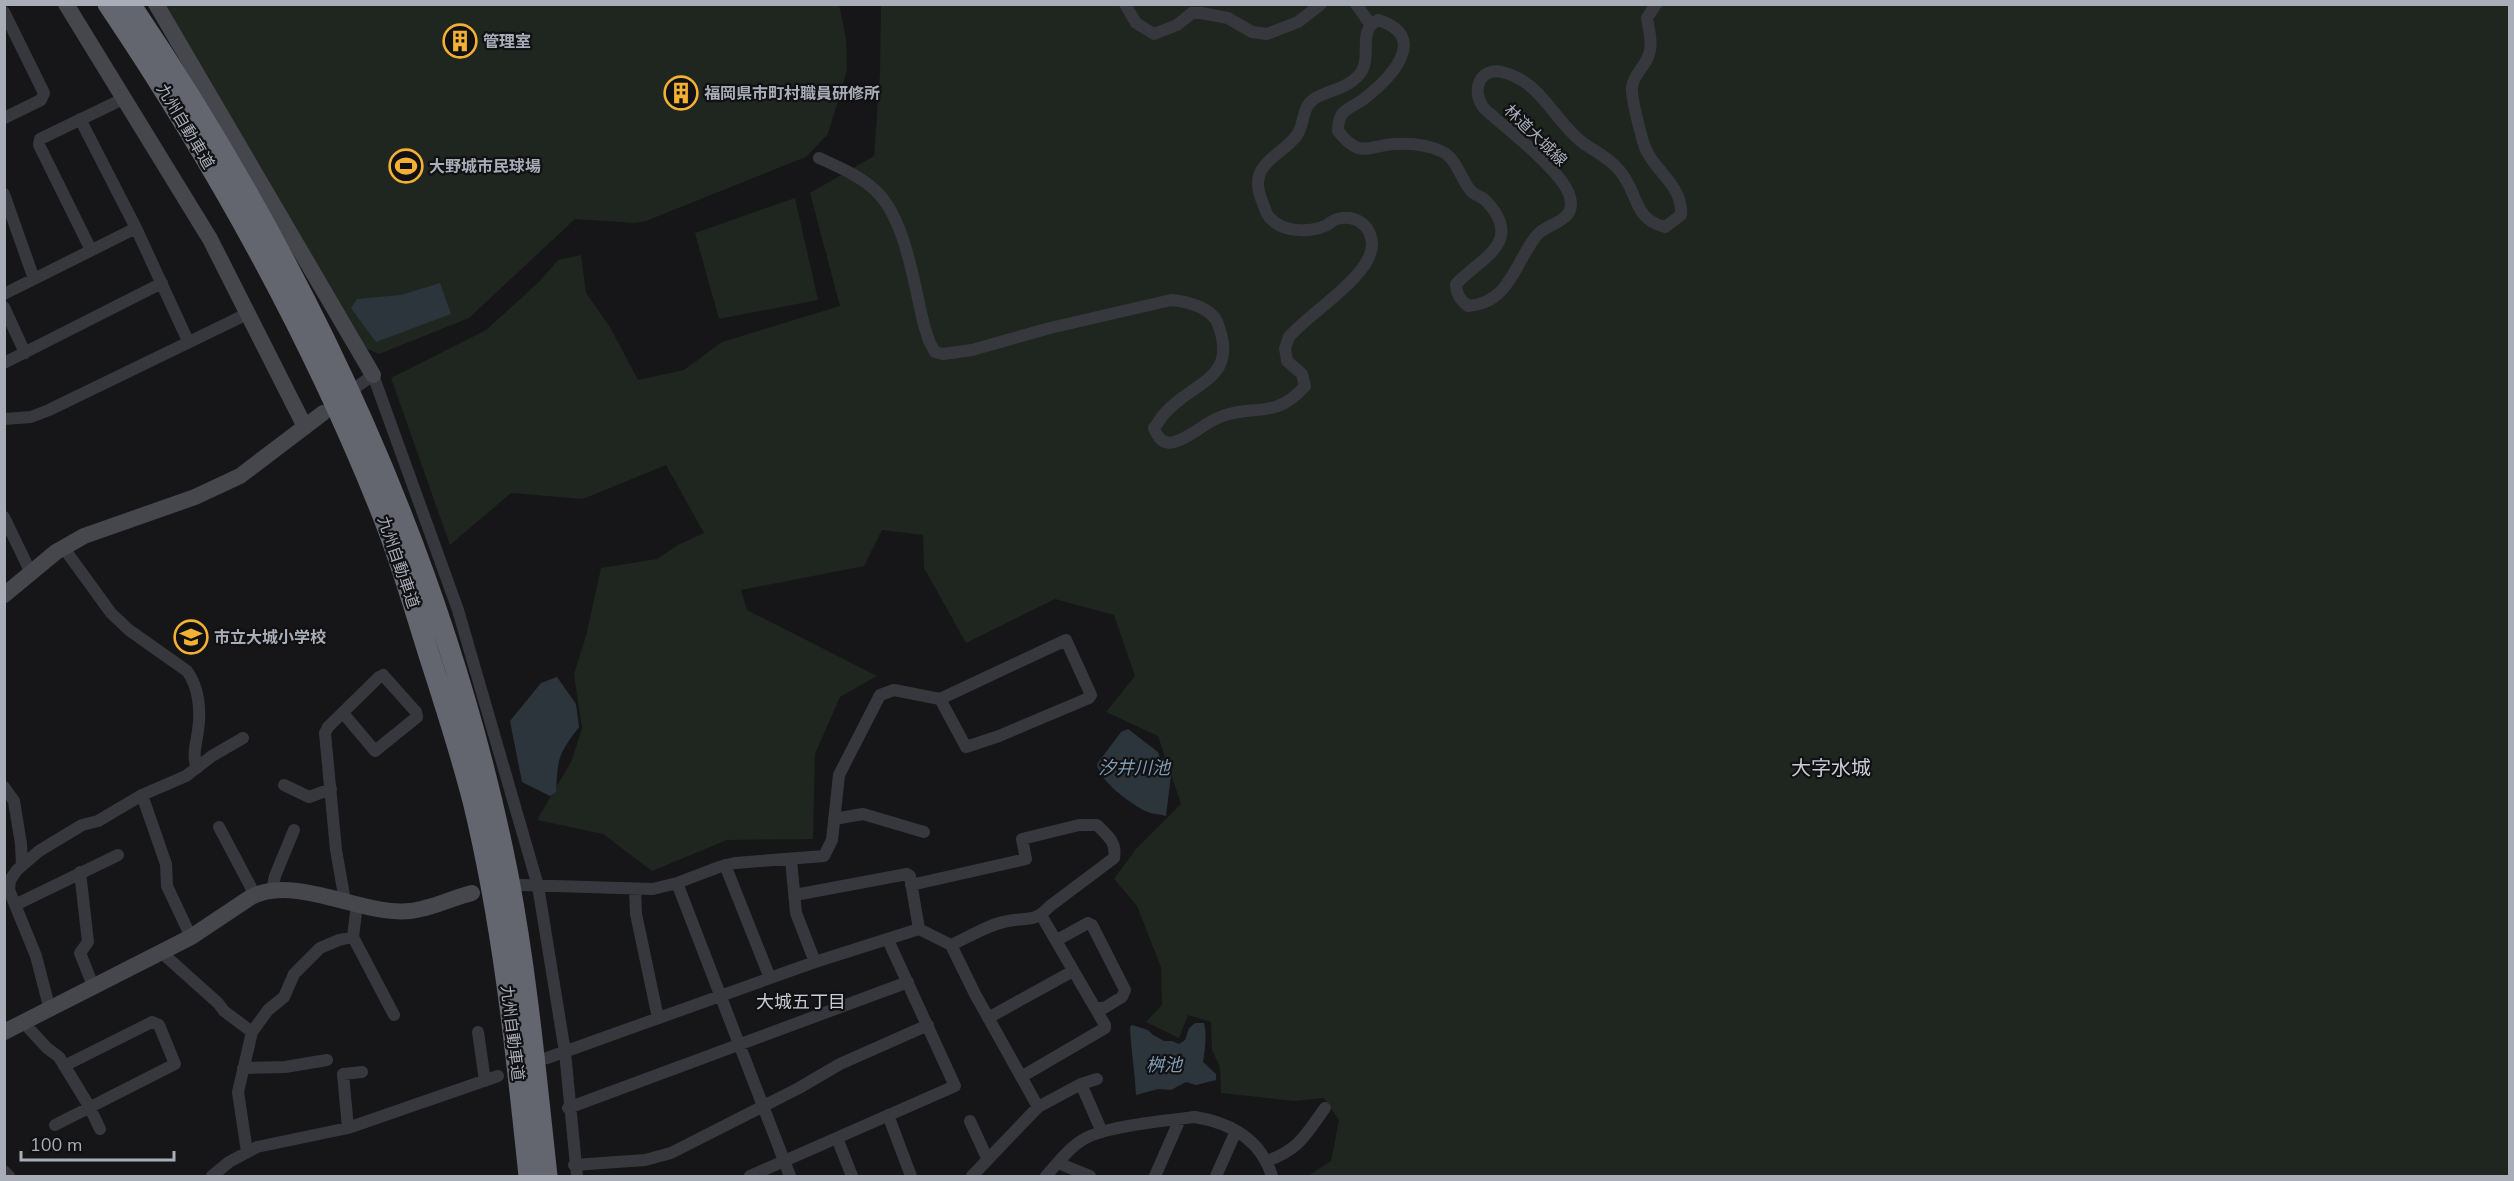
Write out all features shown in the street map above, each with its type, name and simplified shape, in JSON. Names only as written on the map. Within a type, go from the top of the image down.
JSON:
[{"type":"highway","name":"九州自動車道","points":[[108,4],[166,93],[235,209],[339,412],[382,512],[410,589],[453,726],[474,804],[502,955],[530,1176]]},
{"type":"highway","name":"九州自動車道","points":[[130,4],[218,143],[273,239],[317,323],[410,533],[471,723],[507,874],[535,1052],[547,1176]]},
{"type":"highway","points":[[474,804],[479,850],[504,1001],[517,1176]]},
{"type":"street","points":[[66,4],[205,230],[305,427]]},
{"type":"street","points":[[156,4],[373,375],[458,610],[538,886],[565,1052],[575,1171],[671,1153],[840,1064],[928,1025]]},
{"type":"street","points":[[1125,4],[1136,23],[1154,34],[1177,25],[1192,14],[1201,13],[1228,18],[1252,32],[1267,34],[1298,22],[1321,4]]},
{"type":"street","points":[[819,158],[863,180],[877,192],[898,223],[924,326],[935,352],[944,354],[972,350],[1144,306],[1181,301],[1199,307],[1216,319],[1223,338],[1224,356],[1215,375],[1165,413],[1154,428],[1158,438],[1164,442],[1175,442],[1220,417],[1265,410],[1293,400],[1305,386],[1302,374],[1287,361],[1285,348],[1289,337],[1363,268],[1371,254],[1372,242],[1368,229],[1361,221],[1349,218],[1336,219],[1324,226],[1309,230],[1294,230],[1282,226],[1269,217],[1258,192],[1261,171],[1268,160],[1292,141],[1299,132],[1307,106],[1315,99],[1350,84],[1365,65],[1367,52],[1365,33],[1370,24],[1356,4]]},
{"type":"street","name":"林道大城線","points":[[1370,24],[1378,20],[1399,30],[1403,38],[1404,52],[1390,75],[1365,99],[1344,112],[1339,121],[1338,132],[1346,142],[1358,148],[1372,150],[1393,144],[1429,146],[1446,153],[1465,178],[1471,191],[1486,200],[1499,218],[1501,237],[1494,252],[1456,284],[1460,300],[1468,306],[1482,305],[1497,293],[1516,273],[1525,250],[1539,232],[1556,225],[1566,215],[1571,205],[1569,193],[1552,171],[1531,149],[1483,107],[1478,96],[1478,84],[1482,76],[1489,72],[1502,72],[1528,84],[1542,96],[1554,114],[1583,143],[1605,156],[1621,171],[1632,188],[1643,216],[1653,224],[1665,227],[1681,215],[1682,202],[1674,185],[1648,153],[1644,144],[1632,88],[1648,58],[1651,46],[1647,18],[1656,4]]},
{"type":"street","points":[[4,12],[44,93],[41,100],[4,118]]},
{"type":"street","points":[[91,250],[39,145],[40,139],[125,98]]},
{"type":"street","points":[[80,119],[136,228],[188,341]]},
{"type":"street","points":[[4,194],[34,279]]},
{"type":"street","points":[[4,294],[136,228]]},
{"type":"street","points":[[4,363],[162,283]]},
{"type":"street","points":[[4,307],[25,353]]},
{"type":"street","points":[[4,419],[31,417],[49,410],[249,313]]},
{"type":"street","points":[[358,386],[373,375]]},
{"type":"street","points":[[6,589],[31,573],[63,547],[84,536],[220,487],[256,465],[323,413]]},
{"type":"street","points":[[4,518],[31,573]]},
{"type":"street","points":[[63,547],[111,613],[129,630],[187,671],[193,678],[198,699],[199,727],[194,755],[197,768]]},
{"type":"street","points":[[521,885],[653,889],[677,883],[725,865],[824,856],[832,840],[839,775],[880,695],[894,690],[940,699],[1066,640],[1092,695],[999,736],[966,747],[940,699]]},
{"type":"street","points":[[343,712],[375,751],[417,717],[416,712],[383,675],[343,712],[325,733],[337,858],[351,903],[353,937],[394,1015]]},
{"type":"street","points":[[50,1010],[36,956],[8,885],[21,865],[39,851],[82,825],[98,821],[142,795],[171,784],[243,738]]},
{"type":"street","points":[[284,785],[309,797],[331,789]]},
{"type":"street","points":[[4,787],[14,801],[21,844],[21,865]]},
{"type":"street","points":[[142,795],[166,864],[167,886],[190,937]]},
{"type":"street","points":[[834,819],[863,814],[924,832]]},
{"type":"street","points":[[912,885],[1026,859],[1022,840],[1079,825],[1096,825],[1111,839],[1114,858],[1041,915],[1026,920],[1007,921],[951,945]]},
{"type":"street","points":[[219,827],[255,896]]},
{"type":"street","points":[[272,891],[275,876],[294,830]]},
{"type":"street","points":[[15,905],[118,855]]},
{"type":"street","points":[[791,860],[796,913],[816,962]]},
{"type":"street","points":[[725,865],[770,978]]},
{"type":"street","points":[[80,872],[88,942],[80,954],[94,987]]},
{"type":"street","points":[[795,895],[907,874],[910,876],[912,885],[919,929]]},
{"type":"street","points":[[677,883],[790,1176]]},
{"type":"street","points":[[635,890],[636,914],[658,1018]]},
{"type":"street","points":[[4,1032],[190,937],[255,896],[272,891],[296,892],[351,903],[410,911],[472,893]]},
{"type":"street","points":[[1021,1077],[1105,1028],[1096,1008],[1041,915]]},
{"type":"street","points":[[1057,940],[1088,923],[1092,925],[1125,990],[1122,997],[1104,1008],[1096,1008]]},
{"type":"street","points":[[547,1058],[720,995],[919,929],[951,945],[988,1018],[1038,1107]]},
{"type":"street","points":[[247,1152],[238,1101],[252,1032],[268,1010],[284,997],[294,974],[320,948],[353,937]]},
{"type":"street","points":[[750,1176],[955,1086],[888,940]]},
{"type":"street","points":[[161,952],[224,1011],[252,1032]]},
{"type":"street","points":[[988,1018],[1073,971]]},
{"type":"street","points":[[568,1108],[908,982]]},
{"type":"street","points":[[23,1022],[46,1048],[59,1058],[89,1106],[100,1129]]},
{"type":"street","points":[[54,1125],[175,1064],[159,1025],[152,1022],[64,1066]]},
{"type":"street","points":[[478,1032],[484,1081]]},
{"type":"street","points":[[243,1068],[285,1067],[327,1060]]},
{"type":"street","points":[[348,1128],[343,1074],[362,1072]]},
{"type":"street","points":[[214,1176],[228,1162],[275,1142],[348,1128],[498,1076]]},
{"type":"street","points":[[972,1176],[1038,1107],[1081,1084],[1097,1079]]},
{"type":"street","points":[[1081,1084],[1101,1132]]},
{"type":"street","points":[[1268,1161],[1285,1155],[1297,1146],[1325,1108]]},
{"type":"street","points":[[888,1115],[911,1176]]},
{"type":"street","points":[[1155,1176],[1180,1119]]},
{"type":"street","points":[[1046,1176],[1078,1143],[1101,1132],[1180,1119],[1207,1119],[1251,1140],[1268,1161],[1272,1176]]},
{"type":"street","points":[[970,1121],[987,1158]]},
{"type":"street","points":[[1216,1176],[1236,1131]]},
{"type":"street","points":[[837,1138],[852,1176]]},
{"type":"street","points":[[624,1163],[628,1176]]},
{"type":"street","points":[[1058,1163],[1090,1176]]},
{"type":"street","points":[[4,1171],[9,1176]]},
{"type":"shaded area","points":[[163,5],[839,5],[846,38],[847,70],[828,134],[806,157],[646,221],[635,223],[575,219],[469,318],[379,354],[367,349]]},
{"type":"shaded area","points":[[881,5],[2509,5],[2509,1176],[1308,1176],[1331,1161],[1339,1120],[1324,1098],[1294,1101],[1221,1093],[1220,1067],[1212,1050],[1211,1022],[1188,1015],[1179,1038],[1146,1022],[1162,1005],[1161,967],[1137,906],[1114,879],[1136,849],[1181,804],[1158,736],[1106,712],[1135,676],[1114,615],[1055,599],[966,643],[924,568],[923,535],[882,530],[864,566],[741,590],[747,610],[877,676],[840,697],[815,754],[813,839],[727,840],[652,871],[603,834],[537,820],[572,760],[582,728],[574,674],[586,636],[601,568],[657,559],[678,545],[704,533],[666,465],[583,499],[511,493],[450,545],[391,378],[486,330],[539,282],[558,260],[581,255],[586,293],[610,327],[638,380],[684,370],[722,342],[840,306],[810,193],[874,156],[880,73]]},
{"type":"shaded area","points":[[795,198],[818,300],[719,319],[695,233]]},
{"type":"water","points":[[440,283],[451,314],[376,342],[351,308],[357,299],[401,295]]},
{"type":"water","points":[[557,677],[576,704],[579,727],[560,757],[556,792],[550,796],[522,782],[510,721],[541,683]]},
{"type":"water","name":"汐井川池","points":[[1128,729],[1158,752],[1160,758],[1171,759],[1166,816],[1146,811],[1130,802],[1103,778],[1099,771],[1097,764],[1121,732]]},
{"type":"water","name":"桝池","points":[[1195,1023],[1204,1023],[1206,1037],[1203,1062],[1216,1074],[1216,1080],[1196,1085],[1186,1082],[1171,1090],[1158,1089],[1136,1095],[1130,1027],[1132,1025],[1148,1030],[1164,1041],[1179,1044],[1185,1040],[1189,1028]]},
{"type":"place","name":"管理室","points":[[460,41]]},
{"type":"place","name":"福岡県市町村職員研修所","points":[[681,93]]},
{"type":"place","name":"大野城市民球場","points":[[406,166]]},
{"type":"place","name":"市立大城小学校","points":[[191,637]]},
{"type":"district","name":"大字水城","points":[[1831,768]]},
{"type":"district","name":"大城五丁目","points":[[801,1002]]}]
